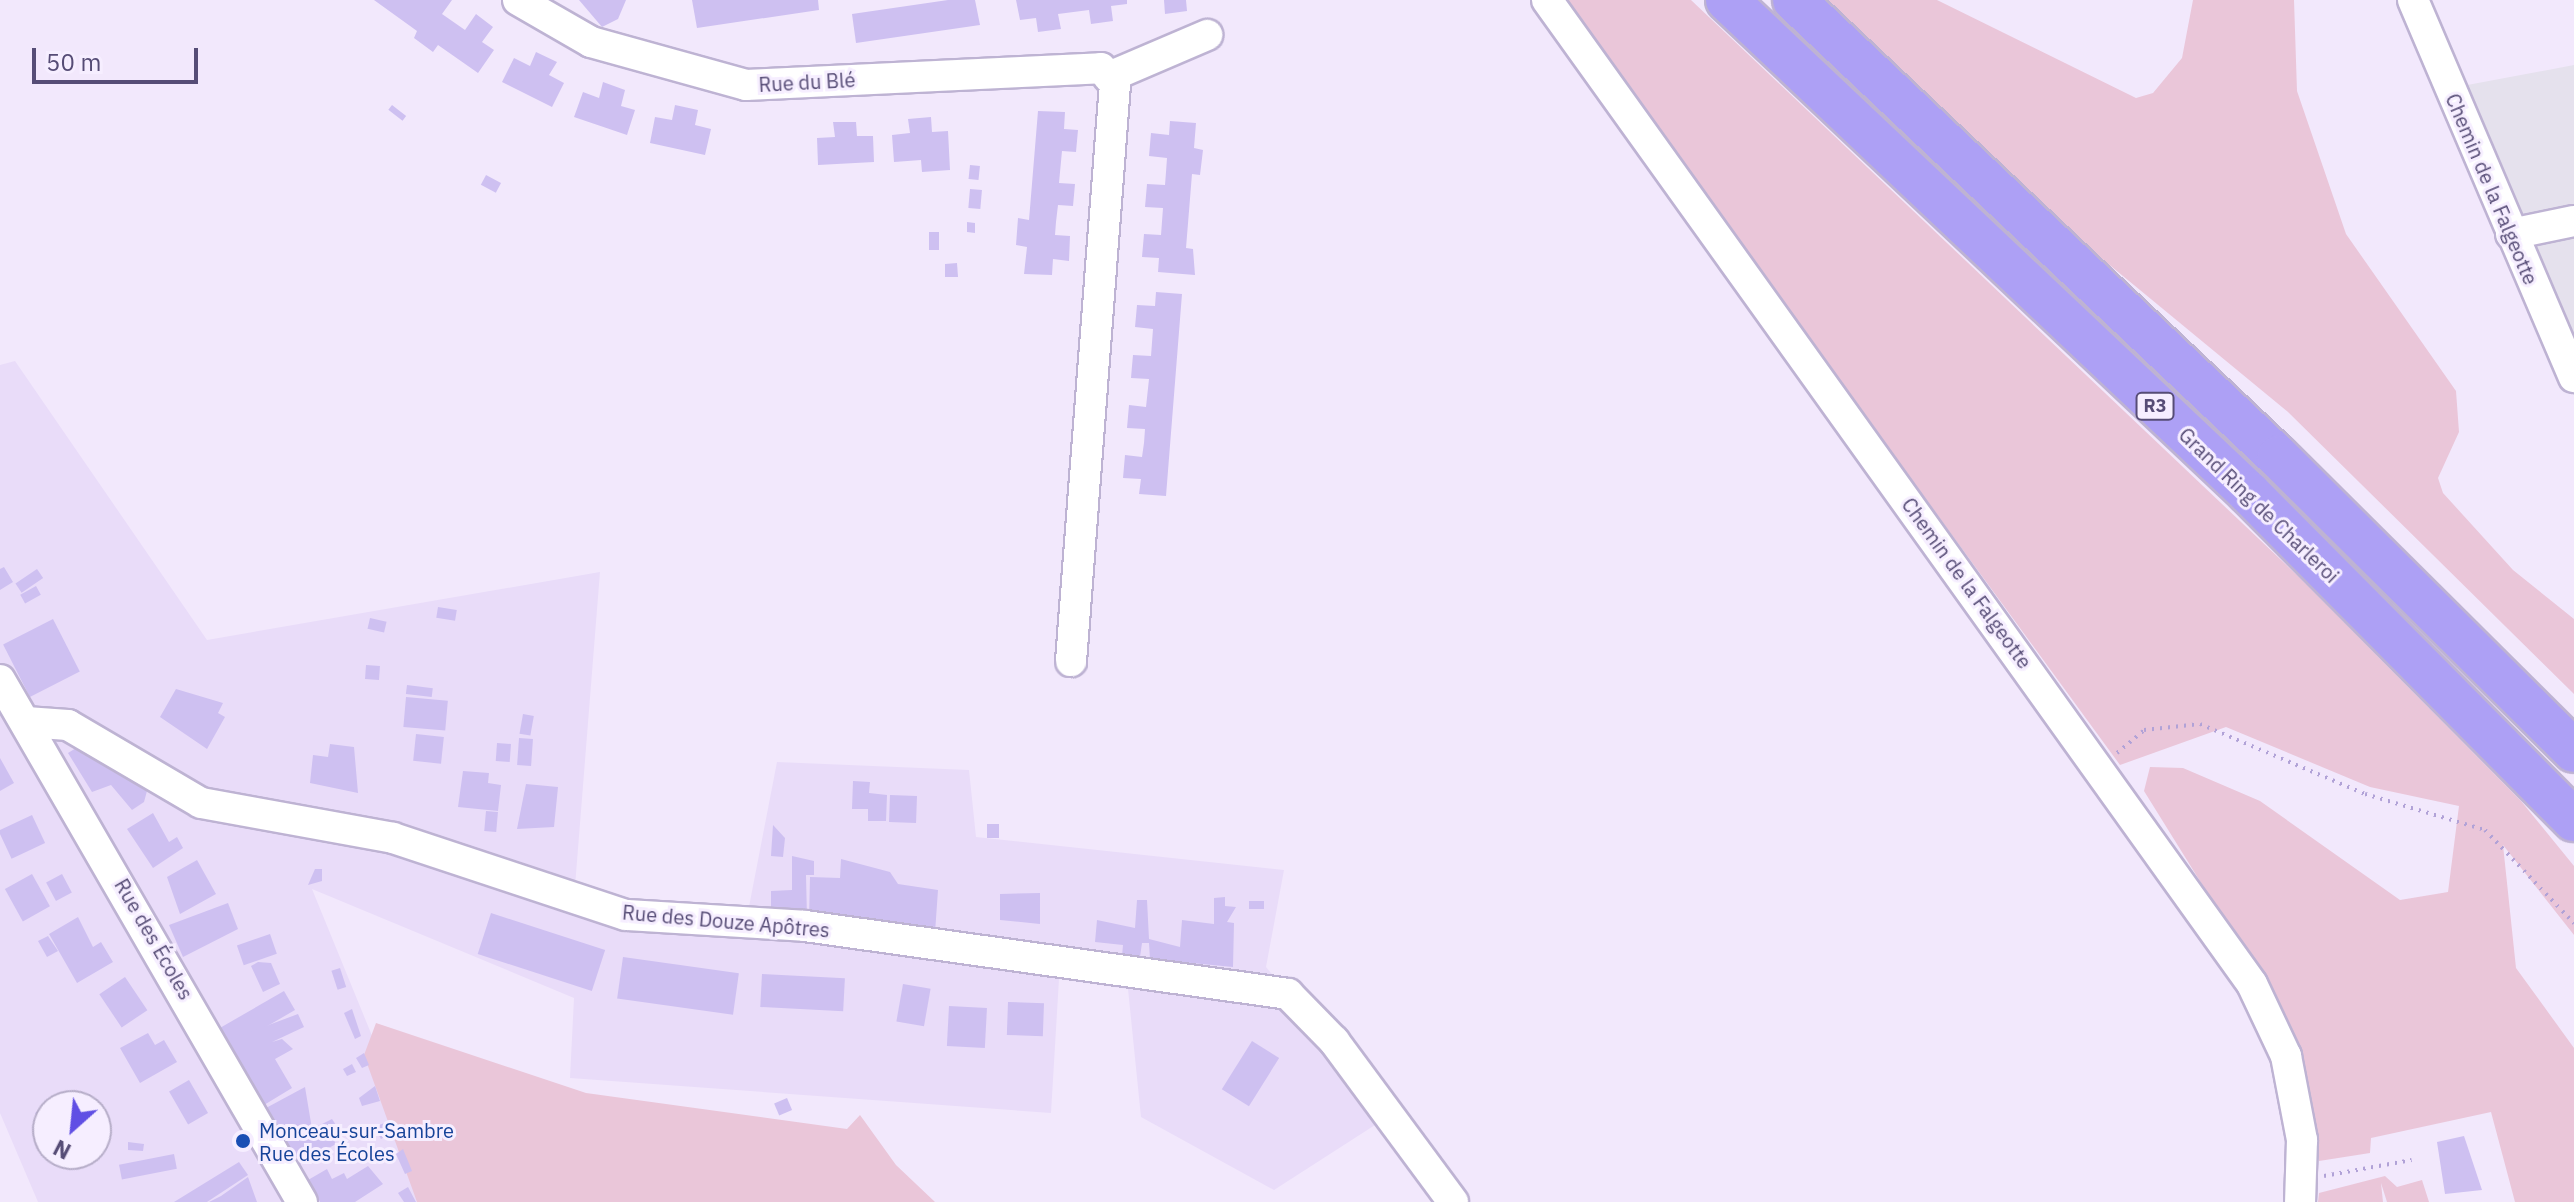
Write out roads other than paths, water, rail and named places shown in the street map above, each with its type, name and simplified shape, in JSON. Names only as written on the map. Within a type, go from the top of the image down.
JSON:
[{"type":"highway","name":"Grand Ring de Charleroi","points":[[1727,0],[2249,493],[2574,820]]},
{"type":"highway","name":"R3","points":[[1794,0],[2278,457],[2574,751]]},
{"type":"street","name":"Rue du Blé","points":[[518,0],[591,42],[746,85],[1101,68],[1109,77]]},
{"type":"street","name":"Chemin de la Falgeotte","points":[[1547,0],[2252,984],[2286,1056],[2301,1191]]},
{"type":"street","name":"Chemin de la Falgeotte","points":[[2413,0],[2574,377]]},
{"type":"street","points":[[1071,661],[1115,84],[1109,77],[1207,35]]},
{"type":"street","points":[[2511,234],[2574,221]]},
{"type":"street","name":"Rue des Écoles","points":[[0,680],[302,1202]]},
{"type":"street","name":"Rue des Douze Apôtres","points":[[26,722],[68,725],[201,803],[393,838],[626,915],[805,926],[1288,994],[1334,1041],[1453,1202]]},
{"type":"place","name":"Monceau-sur-Sambre Rue des Écoles","points":[[243,1141]]}]
